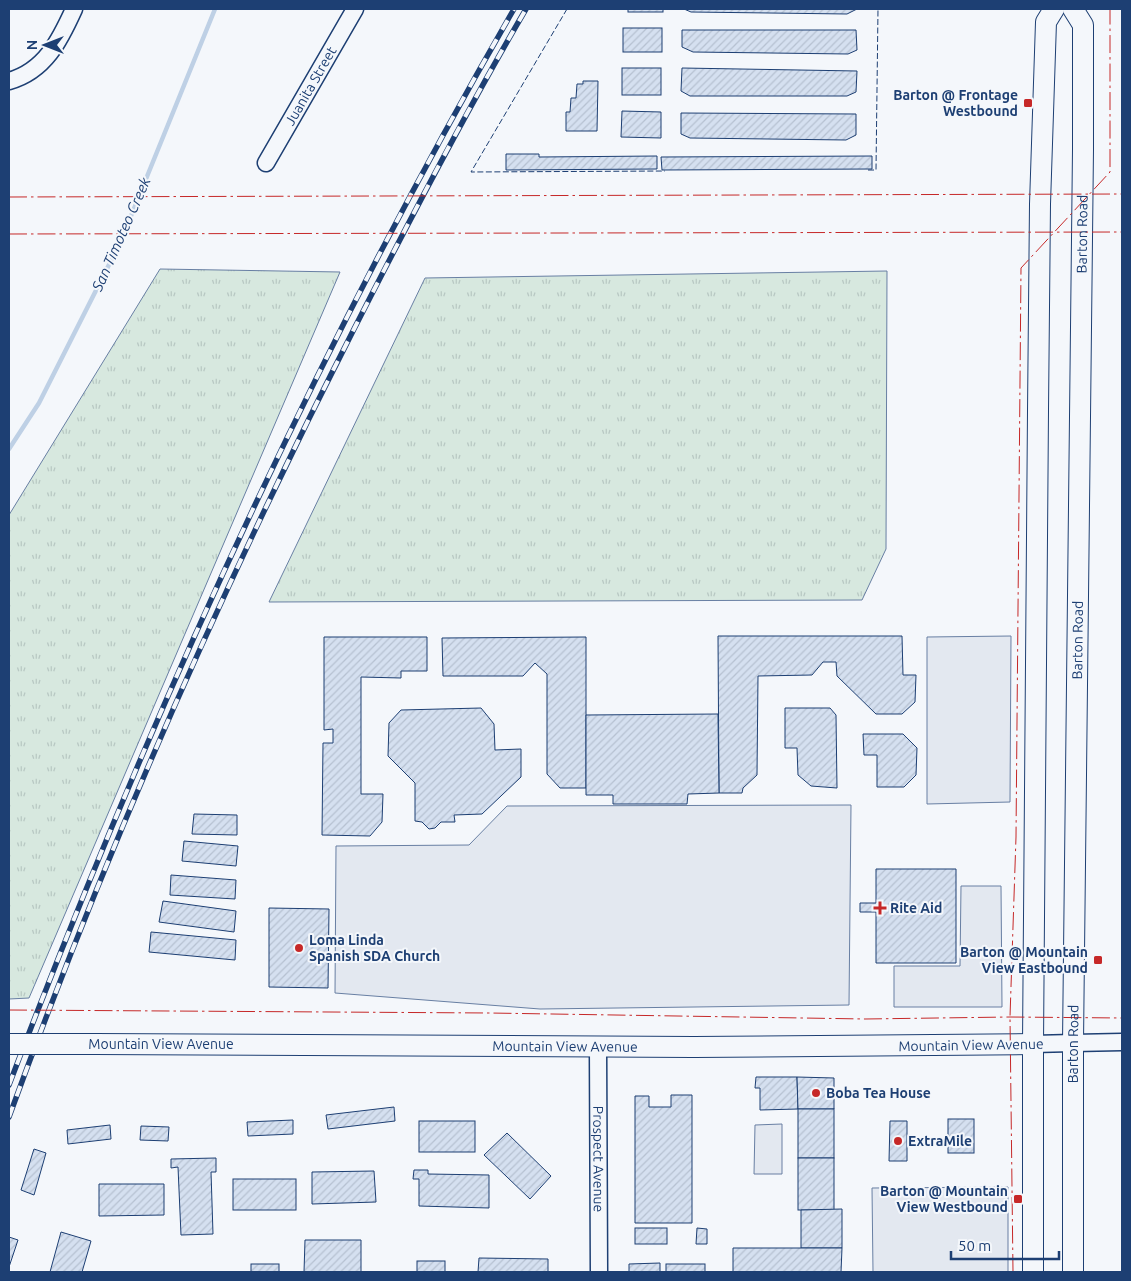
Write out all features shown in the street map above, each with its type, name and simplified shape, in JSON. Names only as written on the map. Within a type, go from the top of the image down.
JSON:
[{"type":"main road","points":[[1033,1272],[1040,204],[1046,22],[1054,9]]},
{"type":"main road","name":"Barton Road","points":[[1073,9],[1083,26],[1073,1043],[1073,1272]]},
{"type":"main road","name":"Mountain View Avenue","points":[[9,1044],[598,1047],[1033,1044]]},
{"type":"street","points":[[9,81],[19,78],[49,56],[74,9]]},
{"type":"street","name":"Juanita Street","points":[[266,163],[356,9]]},
{"type":"street","name":"Mountain View Avenue","points":[[1033,1044],[1122,1042]]},
{"type":"street","name":"Prospect Avenue","points":[[598,1047],[599,1272]]},
{"type":"green space","points":[[160,269],[340,272],[29,998],[9,999],[9,515]]},
{"type":"green space","points":[[887,271],[886,549],[862,600],[269,602],[425,278]]},
{"type":"shaded area","points":[[1011,636],[1010,802],[927,804],[927,637]]},
{"type":"shaded area","points":[[851,805],[849,1005],[540,1009],[335,993],[336,846],[469,845],[507,806]]},
{"type":"shaded area","points":[[961,886],[1001,886],[1002,1007],[894,1007],[894,966],[960,966]]},
{"type":"shaded area","points":[[782,1124],[782,1174],[754,1174],[755,1125]]},
{"type":"shaded area","points":[[1008,1187],[1008,1272],[873,1272],[872,1188]]},
{"type":"building","points":[[628,9],[663,9],[663,12],[628,12]]},
{"type":"building","points":[[684,9],[857,9],[847,14],[691,12]]},
{"type":"building","points":[[623,28],[662,28],[662,52],[623,52]]},
{"type":"building","points":[[682,30],[856,30],[857,50],[848,54],[693,52],[682,47]]},
{"type":"building","points":[[622,68],[661,68],[661,95],[622,95]]},
{"type":"building","points":[[682,68],[857,71],[856,92],[847,96],[690,96],[681,91]]},
{"type":"building","points":[[583,81],[598,81],[597,131],[566,131],[566,112],[570,112],[571,98],[576,98],[577,84],[583,84]]},
{"type":"building","points":[[622,111],[661,112],[661,138],[621,137]]},
{"type":"building","points":[[681,113],[856,114],[856,135],[846,140],[690,138],[681,134]]},
{"type":"building","points":[[506,154],[539,154],[539,157],[657,156],[657,169],[506,170]]},
{"type":"building","points":[[872,156],[872,169],[662,170],[661,157]]},
{"type":"building","points":[[718,636],[902,636],[903,675],[916,675],[915,702],[902,714],[876,714],[837,676],[836,662],[823,662],[812,675],[758,676],[757,775],[743,788],[742,793],[719,793]]},
{"type":"building","points":[[324,637],[427,637],[427,671],[401,671],[401,678],[361,677],[361,794],[383,794],[382,822],[370,836],[322,835],[323,743],[333,743],[333,729],[324,730]]},
{"type":"building","points":[[586,637],[586,788],[560,788],[547,774],[547,674],[535,663],[523,676],[443,676],[442,638]]},
{"type":"building","points":[[481,708],[494,724],[495,750],[521,749],[521,777],[482,814],[454,815],[455,822],[441,822],[435,828],[429,829],[422,822],[415,821],[415,783],[388,756],[389,723],[401,710]]},
{"type":"building","points":[[785,708],[830,708],[836,715],[837,788],[811,786],[798,775],[797,748],[785,748]]},
{"type":"building","points":[[718,714],[719,793],[688,794],[687,804],[613,804],[613,795],[586,795],[586,715]]},
{"type":"building","points":[[863,734],[903,734],[917,748],[916,775],[904,787],[877,787],[877,755],[864,755]]},
{"type":"building","points":[[194,814],[237,815],[237,835],[192,834]]},
{"type":"building","points":[[184,841],[238,846],[236,866],[182,861]]},
{"type":"building","name":"Rite Aid","points":[[876,869],[956,869],[956,963],[876,963],[876,912],[860,912],[860,903],[876,903]]},
{"type":"building","points":[[171,875],[236,880],[235,899],[170,895]]},
{"type":"building","points":[[163,901],[236,911],[234,932],[159,922]]},
{"type":"building","name":"Loma Linda Spanish SDA Church","points":[[269,908],[329,909],[328,988],[269,987]]},
{"type":"building","points":[[151,932],[236,940],[235,960],[149,952]]},
{"type":"building","points":[[756,1077],[797,1077],[798,1109],[760,1110],[760,1088],[755,1088]]},
{"type":"building","name":"Boba Tea House","points":[[797,1077],[834,1078],[834,1109],[798,1109]]},
{"type":"building","points":[[671,1095],[692,1095],[692,1223],[635,1223],[635,1096],[649,1096],[649,1107],[671,1107]]},
{"type":"building","points":[[394,1107],[395,1121],[328,1129],[326,1115]]},
{"type":"building","points":[[798,1109],[834,1109],[834,1158],[798,1158]]},
{"type":"building","points":[[948,1119],[974,1119],[974,1153],[948,1153]]},
{"type":"building","points":[[293,1120],[293,1134],[248,1136],[247,1122]]},
{"type":"building","points":[[419,1121],[475,1121],[475,1152],[419,1152]]},
{"type":"building","name":"ExtraMile","points":[[890,1121],[907,1121],[907,1161],[889,1161]]},
{"type":"building","points":[[110,1125],[111,1139],[68,1144],[67,1130]]},
{"type":"building","points":[[141,1126],[169,1127],[168,1141],[140,1140]]},
{"type":"building","points":[[507,1133],[551,1176],[530,1199],[484,1155]]},
{"type":"building","points":[[34,1149],[46,1153],[34,1195],[21,1190]]},
{"type":"building","points":[[216,1158],[216,1172],[211,1172],[213,1234],[181,1235],[178,1167],[171,1168],[171,1159]]},
{"type":"building","points":[[798,1158],[834,1158],[834,1210],[798,1210]]},
{"type":"building","points":[[414,1170],[428,1170],[428,1174],[489,1175],[489,1208],[419,1206],[419,1179],[413,1179]]},
{"type":"building","points":[[374,1171],[376,1202],[312,1204],[312,1172]]},
{"type":"building","points":[[233,1179],[296,1179],[296,1210],[233,1210]]},
{"type":"building","points":[[99,1184],[164,1184],[164,1215],[99,1216]]},
{"type":"building","points":[[842,1209],[842,1248],[801,1248],[801,1210]]},
{"type":"building","points":[[635,1228],[667,1228],[667,1244],[635,1244]]},
{"type":"building","points":[[697,1228],[707,1229],[707,1244],[696,1244]]},
{"type":"building","points":[[61,1232],[91,1241],[82,1272],[50,1272]]},
{"type":"building","points":[[9,1237],[18,1240],[9,1267]]},
{"type":"building","points":[[305,1240],[361,1240],[361,1272],[304,1272]]},
{"type":"building","points":[[733,1248],[842,1248],[841,1272],[733,1272]]},
{"type":"building","points":[[479,1258],[548,1259],[548,1272],[478,1272]]},
{"type":"building","points":[[417,1261],[445,1261],[445,1272],[417,1272]]},
{"type":"building","points":[[660,1263],[660,1272],[629,1272],[629,1264]]},
{"type":"building","points":[[251,1264],[279,1264],[279,1272],[251,1272]]},
{"type":"building","points":[[666,1264],[705,1264],[705,1272],[666,1272]]},
{"type":"waterway","name":"San Timoteo Creek","points":[[9,449],[39,403],[120,243],[215,9]]},
{"type":"railway","points":[[9,1085],[63,946],[120,809],[240,536],[304,402],[371,270],[441,138],[514,9]]},
{"type":"railway","points":[[9,1117],[86,916],[127,816],[259,522],[306,425],[459,127],[526,9]]},
{"type":"fence","points":[[567,9],[471,172],[665,171]]},
{"type":"fence","points":[[868,170],[876,170],[878,9]]},
{"type":"power","points":[[1013,1272],[1010,1017],[1016,837],[1021,268],[1110,172],[1110,9]]},
{"type":"power","points":[[9,197],[1122,194]]},
{"type":"power","points":[[9,234],[1122,232]]},
{"type":"power","points":[[9,1010],[489,1013],[865,1019],[1122,1018]]},
{"type":"place","name":"Barton @ Frontage Westbound","points":[[1028,103]]},
{"type":"place","name":"Rite Aid","points":[[880,908]]},
{"type":"place","name":"Loma Linda Spanish SDA Church","points":[[299,948]]},
{"type":"place","name":"Barton @ Mountain View Eastbound","points":[[1098,960]]},
{"type":"place","name":"Boba Tea House","points":[[816,1093]]},
{"type":"place","name":"ExtraMile","points":[[898,1141]]},
{"type":"place","name":"Barton @ Mountain View Westbound","points":[[1018,1199]]}]
